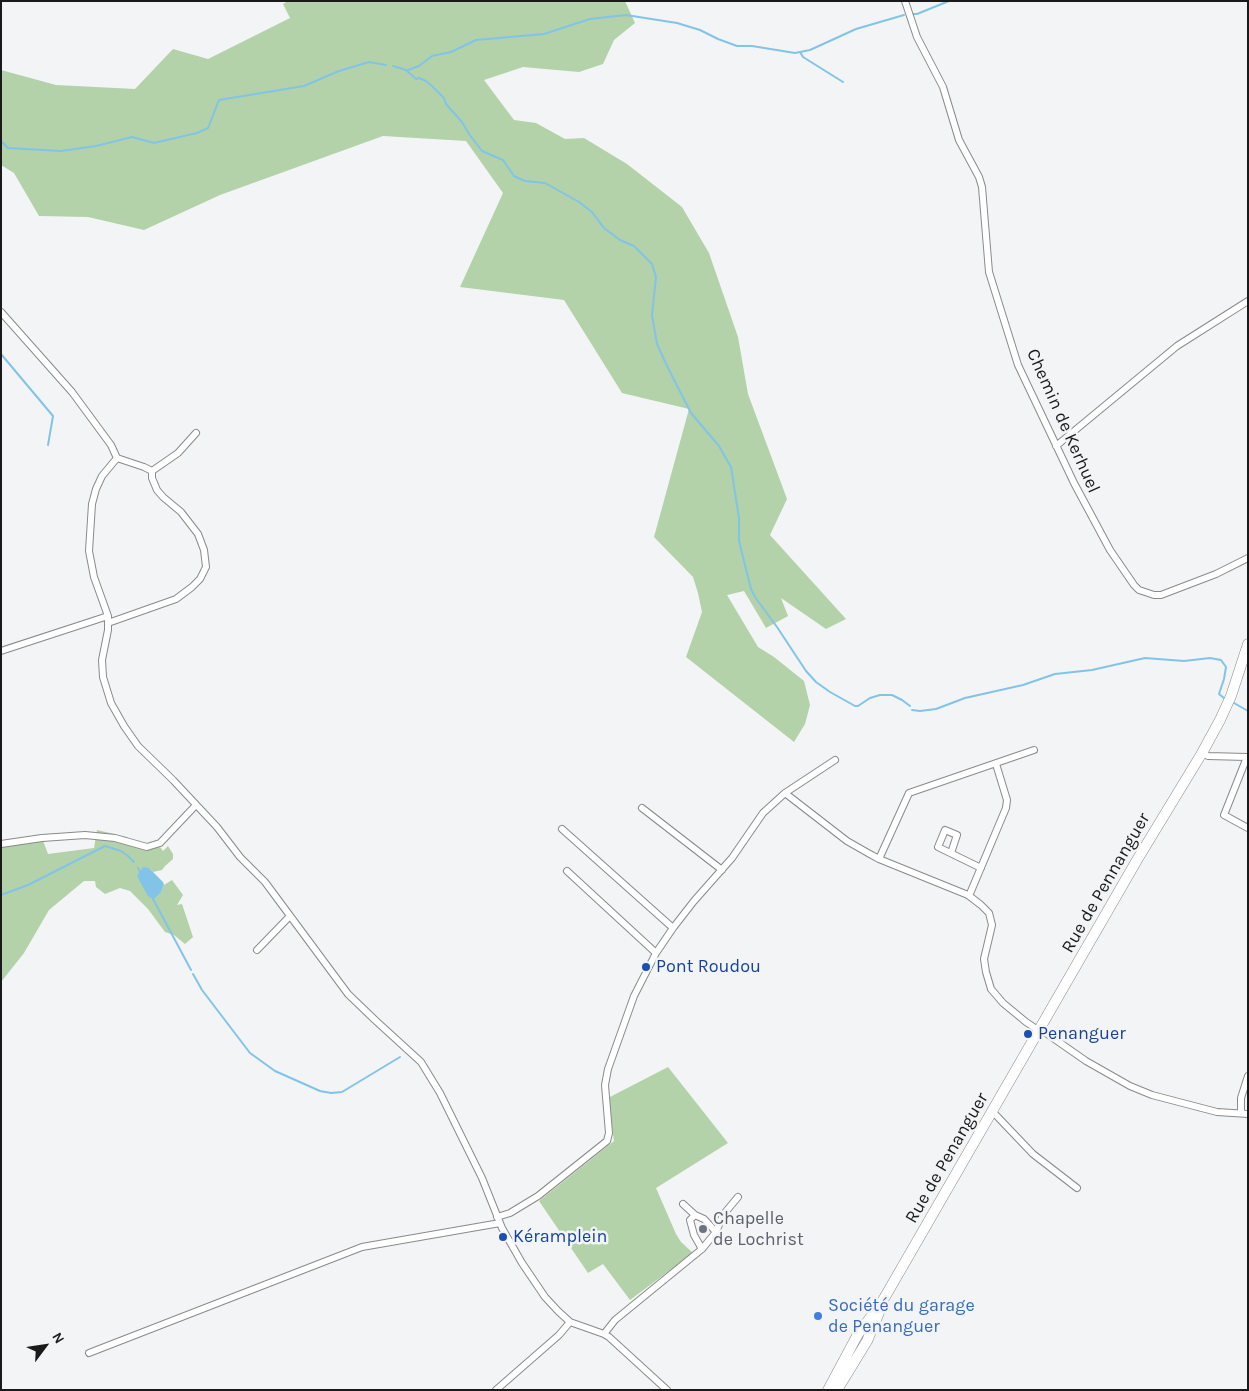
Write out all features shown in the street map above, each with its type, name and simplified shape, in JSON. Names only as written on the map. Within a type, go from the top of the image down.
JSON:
[{"type":"main road","name":"Rue de Pennanguer","points":[[1040,1030],[1220,720],[1231,696],[1248,644]]},
{"type":"main road","name":"Rue de Penanguer","points":[[828,1390],[858,1334],[882,1302],[1040,1030]]},
{"type":"main road","name":"Rue de Penanguer","points":[[837,1390],[867,1341],[882,1302]]},
{"type":"street","name":"Chemin de Kerhuel","points":[[905,1],[917,37],[946,94],[959,140],[980,177],[988,272],[1018,365],[1077,490],[1128,578],[1139,590],[1148,594],[1161,595],[1216,574],[1248,558]]},
{"type":"street","points":[[1056,446],[1177,346],[1248,301]]},
{"type":"street","points":[[1,312],[72,392],[111,445],[117,458],[152,471]]},
{"type":"street","points":[[152,471],[178,453],[196,433]]},
{"type":"street","points":[[117,458],[102,476],[96,489],[92,504],[90,534],[90,560],[108,619],[102,669],[105,688],[111,703],[138,746],[173,780],[227,838],[240,857],[265,882],[348,994],[421,1062],[440,1093],[471,1155],[489,1192],[498,1220],[535,1283],[558,1311],[570,1322],[604,1334],[667,1390]]},
{"type":"street","points":[[1,651],[165,604],[192,587],[200,579],[206,567],[204,550],[198,534],[182,512],[162,497],[152,478],[152,471]]},
{"type":"street","points":[[878,859],[909,794],[1034,750]]},
{"type":"street","points":[[1202,753],[1208,756],[1247,757],[1224,815],[1248,828]]},
{"type":"street","points":[[89,1353],[362,1247],[498,1220],[538,1196],[607,1141],[609,1133],[605,1085],[608,1069],[634,996],[656,953],[673,928],[740,848],[763,813],[786,793],[835,760]]},
{"type":"street","points":[[969,896],[1006,808],[1007,800],[996,764]]},
{"type":"street","points":[[786,793],[847,840],[878,859],[969,896],[982,905],[989,913],[992,925],[984,959],[991,989],[1003,1003],[1026,1022],[1086,1061],[1130,1086],[1218,1112],[1244,1113],[1241,1098],[1248,1076]]},
{"type":"street","points":[[1,844],[42,838],[85,835],[115,838],[147,847],[160,842],[196,805]]},
{"type":"street","points":[[642,808],[722,870]]},
{"type":"street","points":[[562,829],[673,928]]},
{"type":"street","points":[[227,838],[234,841]]},
{"type":"street","points":[[951,853],[981,868]]},
{"type":"street","points":[[567,871],[656,953]]},
{"type":"street","points":[[257,950],[290,916]]},
{"type":"street","points":[[992,1112],[1033,1154],[1077,1188]]},
{"type":"street","points":[[604,1334],[615,1320],[702,1249],[716,1232],[723,1215],[738,1197]]},
{"type":"street","points":[[684,1204],[695,1215],[704,1219],[716,1232]]},
{"type":"street","points":[[695,1215],[690,1220],[694,1235],[702,1249]]},
{"type":"street","points":[[496,1390],[559,1335],[570,1322]]},
{"type":"green space","points":[[288,1],[625,1],[635,23],[614,40],[603,64],[579,72],[523,67],[484,80],[514,120],[536,123],[565,139],[584,138],[627,164],[682,207],[709,253],[738,337],[748,394],[787,499],[770,535],[846,619],[826,629],[781,598],[788,616],[766,628],[744,591],[727,595],[758,647],[804,681],[810,705],[805,724],[794,742],[686,657],[702,612],[698,593],[693,577],[654,537],[689,409],[622,393],[564,300],[460,287],[503,193],[466,141],[383,136],[220,195],[144,230],[88,217],[39,216],[14,173],[1,165],[1,70],[56,85],[135,89],[173,49],[208,59],[290,18],[283,4]]},
{"type":"green space","points":[[97,830],[127,837],[130,843],[149,849],[160,847],[163,851],[168,846],[173,854],[173,859],[162,870],[153,872],[149,868],[161,892],[164,885],[172,880],[183,895],[177,905],[182,904],[193,937],[185,944],[174,935],[165,932],[148,909],[130,891],[120,888],[105,894],[96,887],[95,881],[84,881],[49,910],[24,953],[1,982],[1,846],[42,838],[48,854],[94,848]]},
{"type":"green space","points":[[668,1067],[728,1143],[656,1188],[676,1234],[681,1242],[693,1253],[630,1300],[603,1264],[588,1273],[539,1201],[614,1141],[608,1098]]},
{"type":"water","points":[[143,867],[149,868],[163,882],[164,885],[161,892],[155,898],[148,896],[137,876]]},
{"type":"waterway","points":[[911,14],[917,14],[949,1]]},
{"type":"waterway","points":[[408,70],[419,66],[432,56],[451,52],[476,40],[544,34],[590,19],[626,15],[677,23],[700,30],[737,46],[752,46],[795,53],[810,50],[856,29],[904,15]]},
{"type":"waterway","points":[[800,52],[803,57],[843,82]]},
{"type":"waterway","points":[[1,141],[8,148],[61,151],[96,146],[132,137],[154,143],[197,133],[208,128],[219,100],[304,86],[339,71],[369,62],[386,65]]},
{"type":"waterway","points":[[393,66],[406,70],[416,79],[419,78],[426,81],[433,87],[444,98],[446,104],[462,122],[482,151],[503,160],[514,176],[525,181],[545,183],[579,202],[592,212],[604,228],[620,240],[634,246],[652,264],[656,277],[652,315],[657,344],[691,413],[719,446],[731,467],[739,518],[739,541],[751,589],[755,597],[806,671],[816,682],[830,692],[855,706],[880,695],[892,695],[910,706]]},
{"type":"waterway","points":[[1,354],[53,416],[48,445]]},
{"type":"waterway","points":[[912,710],[936,709],[965,698],[1023,685],[1055,674],[1092,670],[1145,658],[1184,661],[1210,658],[1221,660],[1226,667],[1219,694],[1224,698]]},
{"type":"waterway","points":[[1234,703],[1248,711]]},
{"type":"waterway","points":[[1,895],[28,885],[105,846],[121,851],[134,862]]},
{"type":"waterway","points":[[138,868],[141,873]]},
{"type":"waterway","points":[[152,897],[191,970]]},
{"type":"waterway","points":[[193,974],[202,990],[250,1053],[275,1071],[320,1091],[342,1092],[400,1057]]},
{"type":"place","name":"Pont Roudou","points":[[646,967]]},
{"type":"place","name":"Penanguer","points":[[1028,1034]]},
{"type":"place","name":"Chapelle de Lochrist","points":[[703,1229]]},
{"type":"place","name":"Kéramplein","points":[[503,1237]]},
{"type":"place","name":"Société du garage de Penanguer","points":[[818,1316]]}]
